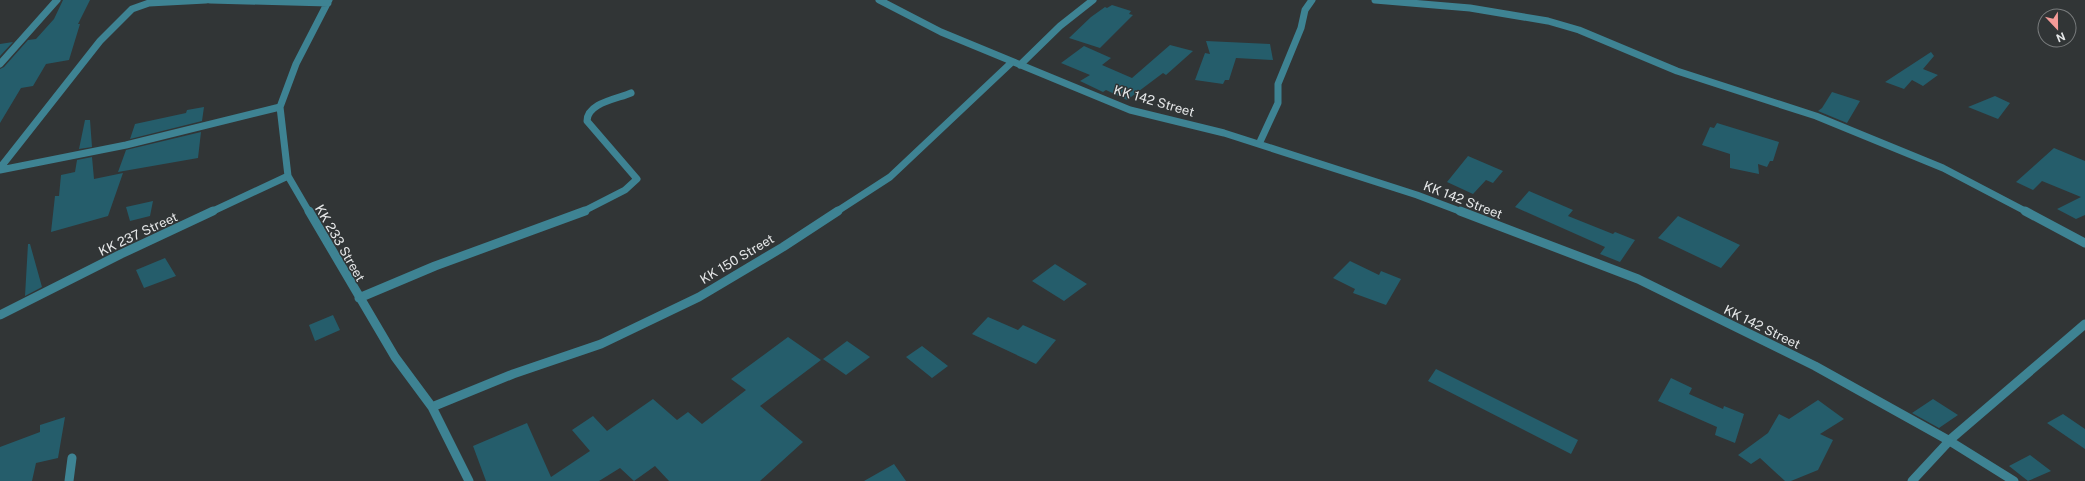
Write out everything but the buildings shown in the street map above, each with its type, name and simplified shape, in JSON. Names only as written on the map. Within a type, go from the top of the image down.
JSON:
[{"type":"street","points":[[0,64],[56,0]]},
{"type":"street","points":[[0,169],[100,41],[132,9],[149,3],[206,0]]},
{"type":"street","points":[[210,0],[328,1]]},
{"type":"street","name":"KK 142 Street","points":[[879,0],[941,32],[1130,110],[1259,144],[1417,195],[1638,279],[1815,366],[1948,440],[2014,481]]},
{"type":"street","name":"KK 150 Street","points":[[432,407],[513,374],[601,344],[699,297],[783,247],[890,177],[935,133],[1060,26],[1093,0]]},
{"type":"street","points":[[1259,144],[1278,103],[1278,84],[1301,28],[1305,10],[1312,0]]},
{"type":"street","points":[[1375,0],[1470,8],[1548,21],[1579,30],[1676,70],[1816,116],[1943,168],[2085,244]]},
{"type":"street","points":[[1470,8],[1471,0]]},
{"type":"street","name":"KK 233 Street","points":[[328,1],[296,64],[280,107],[288,176],[395,357],[432,407],[469,481]]},
{"type":"street","points":[[359,298],[445,262],[570,217],[614,197],[633,185],[637,179],[633,173],[587,121],[587,114],[592,108],[631,94]]},
{"type":"street","points":[[0,169],[126,145],[280,107]]},
{"type":"street","name":"KK 237 Street","points":[[0,315],[122,254],[288,176]]},
{"type":"street","points":[[1912,481],[1948,440],[2055,351],[2085,324]]},
{"type":"street","points":[[69,481],[72,458]]}]
